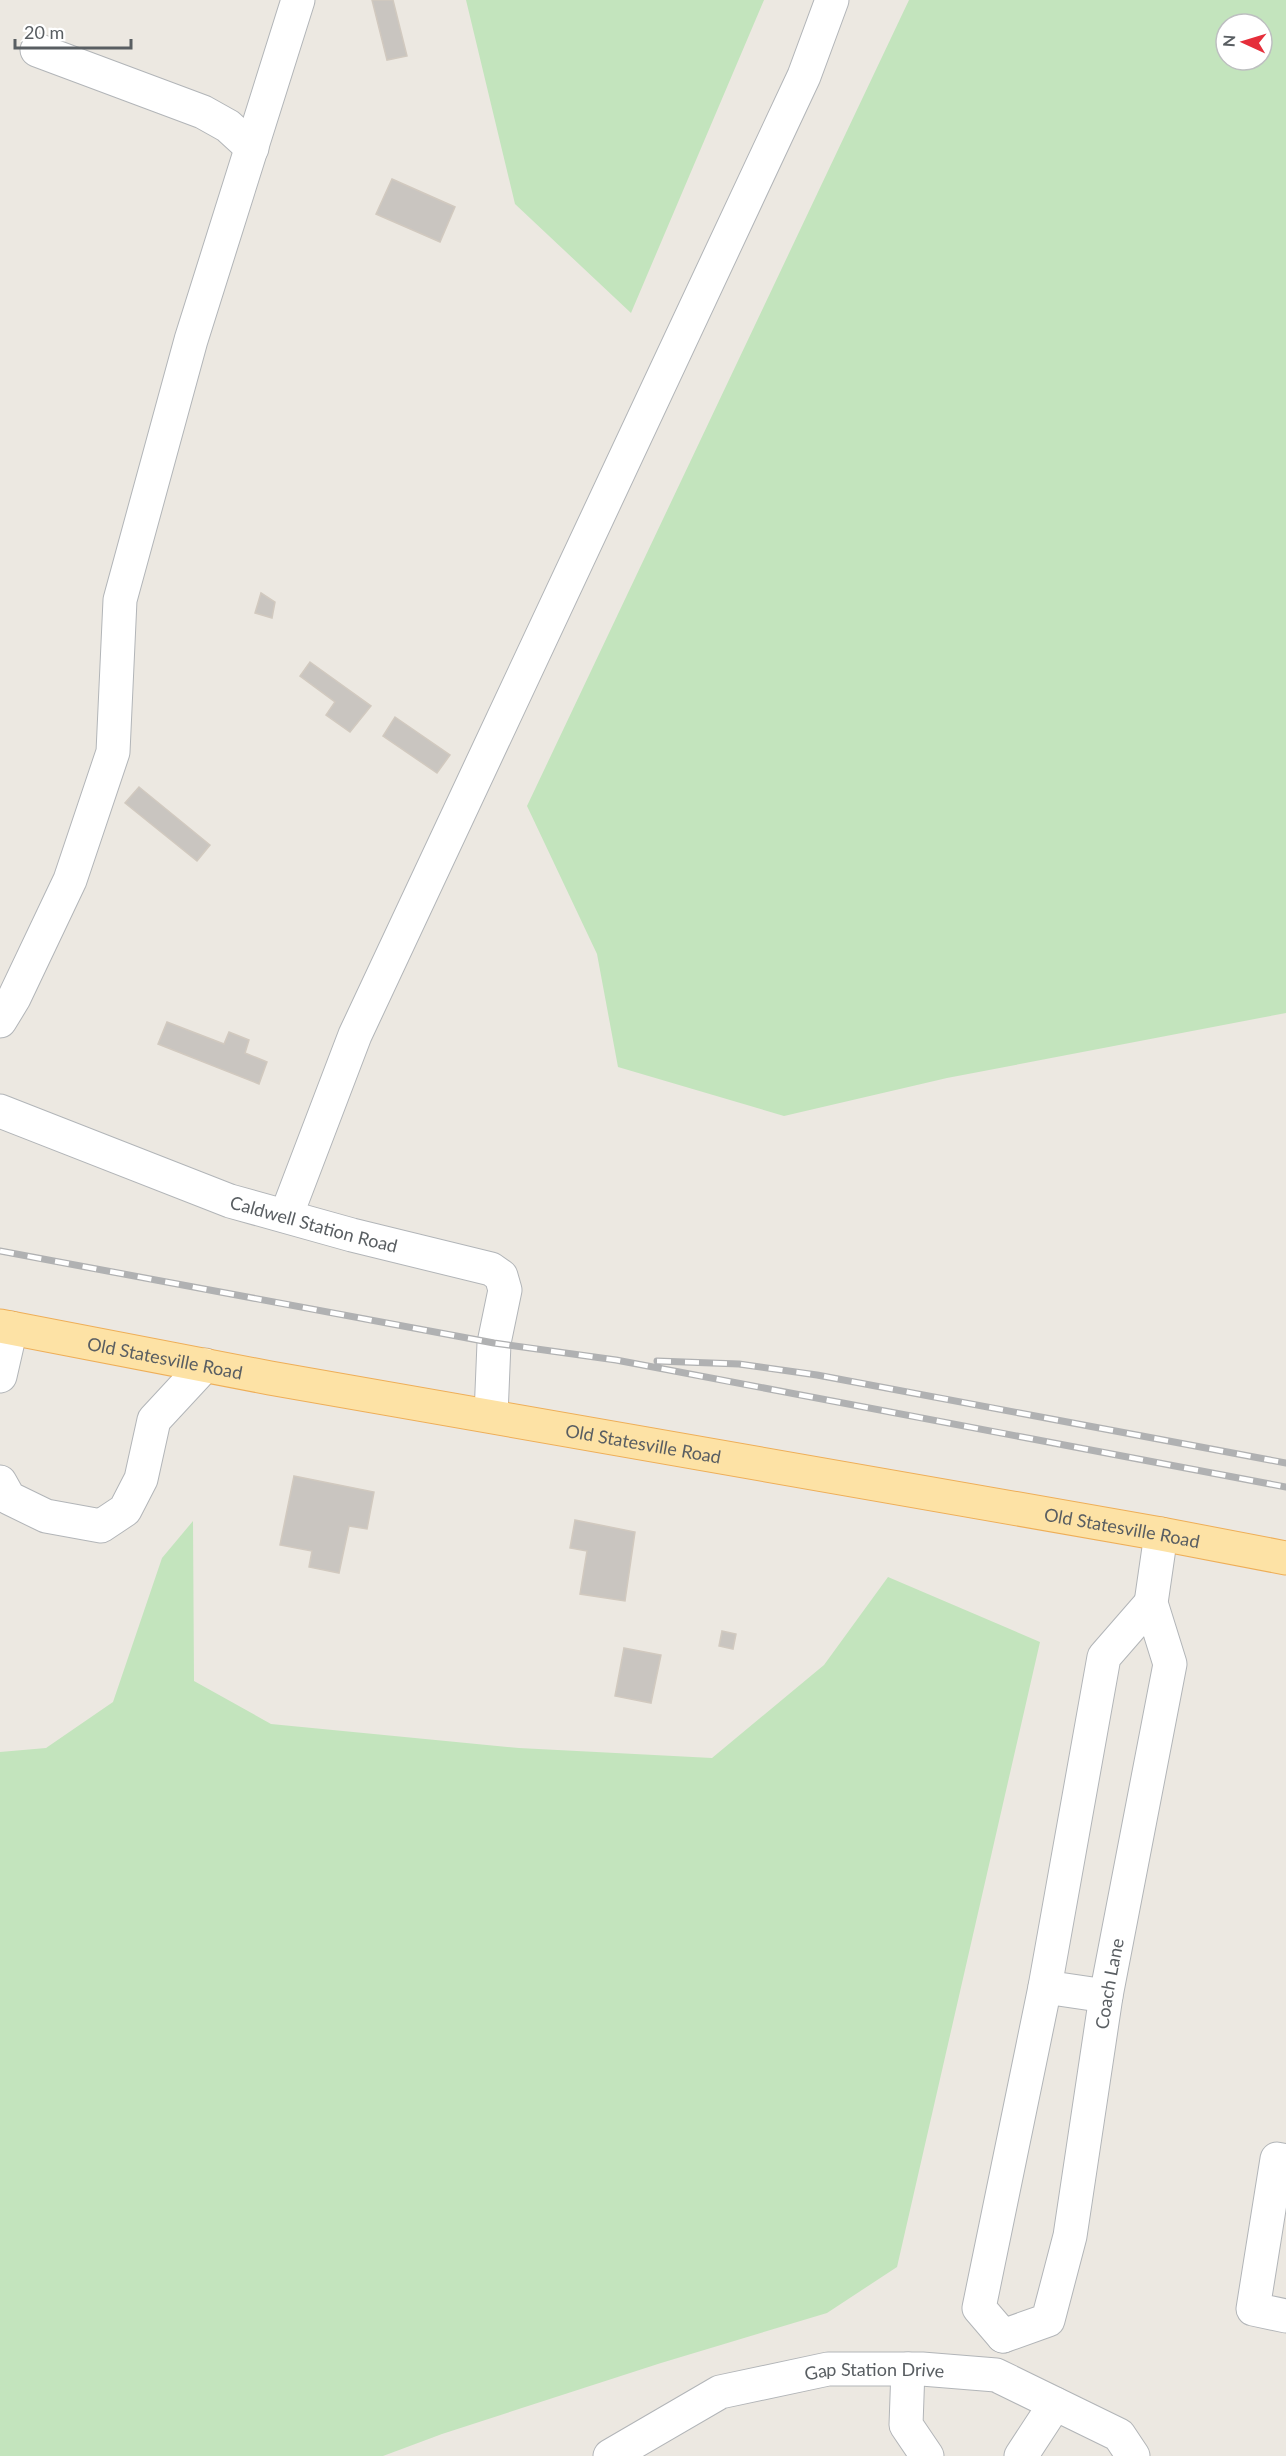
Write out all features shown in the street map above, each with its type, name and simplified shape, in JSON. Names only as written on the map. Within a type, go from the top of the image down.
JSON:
[{"type":"main road","name":"Old Statesville Road","points":[[5,1327],[205,1365],[1286,1558]]},
{"type":"street","points":[[0,1021],[14,998],[70,880],[113,752],[120,600],[191,340],[298,0]]},
{"type":"street","points":[[286,1216],[355,1035],[800,87],[832,0]]},
{"type":"street","points":[[37,50],[203,112],[228,126],[252,148]]},
{"type":"street","name":"Caldwell Station Road","points":[[0,1111],[230,1201],[352,1235],[491,1269],[501,1276],[505,1290],[494,1343],[491,1415]]},
{"type":"street","points":[[0,1376],[5,1327]]},
{"type":"street","points":[[0,1482],[9,1498],[46,1516],[101,1526],[125,1510],[141,1479],[154,1420],[205,1365]]},
{"type":"street","name":"Coach Lane","points":[[1003,2336],[1048,2320],[1070,2236],[1106,1996],[1170,1664],[1151,1603],[1161,1534]]},
{"type":"street","points":[[996,2375],[1003,2336],[979,2308],[1045,1987],[1104,1657],[1151,1603]]},
{"type":"street","points":[[1045,1987],[1106,1996]]},
{"type":"street","points":[[1286,2161],[1277,2159],[1253,2309],[1286,2316]]},
{"type":"street","name":"Gap Station Drive","points":[[610,2456],[720,2392],[828,2369],[908,2369],[996,2375],[1119,2435],[1133,2456]]},
{"type":"street","points":[[908,2369],[906,2426],[927,2456]]},
{"type":"street","points":[[1021,2456],[1055,2404]]},
{"type":"green space","points":[[466,0],[764,0],[631,313],[515,204]]},
{"type":"green space","points":[[909,0],[1286,0],[1286,1013],[947,1078],[784,1116],[618,1067],[597,954],[527,806]]},
{"type":"green space","points":[[193,1521],[194,1681],[271,1724],[519,1748],[712,1758],[824,1665],[888,1577],[1040,1642],[897,2267],[827,2313],[661,2363],[442,2434],[383,2456],[0,2456],[0,1752],[46,1748],[113,1702],[162,1558]]},
{"type":"building","points":[[372,0],[393,0],[407,56],[387,60]]},
{"type":"building","points":[[392,179],[455,207],[440,242],[376,214]]},
{"type":"building","points":[[261,593],[275,602],[272,618],[255,613]]},
{"type":"building","points":[[310,662],[371,706],[350,732],[326,715],[335,702],[300,676]]},
{"type":"building","points":[[395,717],[450,755],[437,773],[383,736]]},
{"type":"building","points":[[139,787],[210,845],[197,861],[125,803]]},
{"type":"building","points":[[167,1022],[224,1044],[229,1032],[249,1040],[245,1053],[267,1062],[259,1084],[158,1044]]},
{"type":"building","points":[[294,1476],[374,1492],[367,1529],[349,1526],[339,1573],[309,1567],[312,1551],[280,1545]]},
{"type":"building","points":[[575,1520],[635,1532],[625,1601],[580,1594],[587,1551],[570,1548]]},
{"type":"building","points":[[722,1631],[736,1634],[733,1649],[719,1646]]},
{"type":"building","points":[[624,1648],[661,1655],[651,1703],[615,1696]]},
{"type":"railway","points":[[0,1251],[494,1343],[616,1360],[1286,1487]]},
{"type":"railway","points":[[657,1361],[739,1364],[817,1375],[1286,1463]]}]
